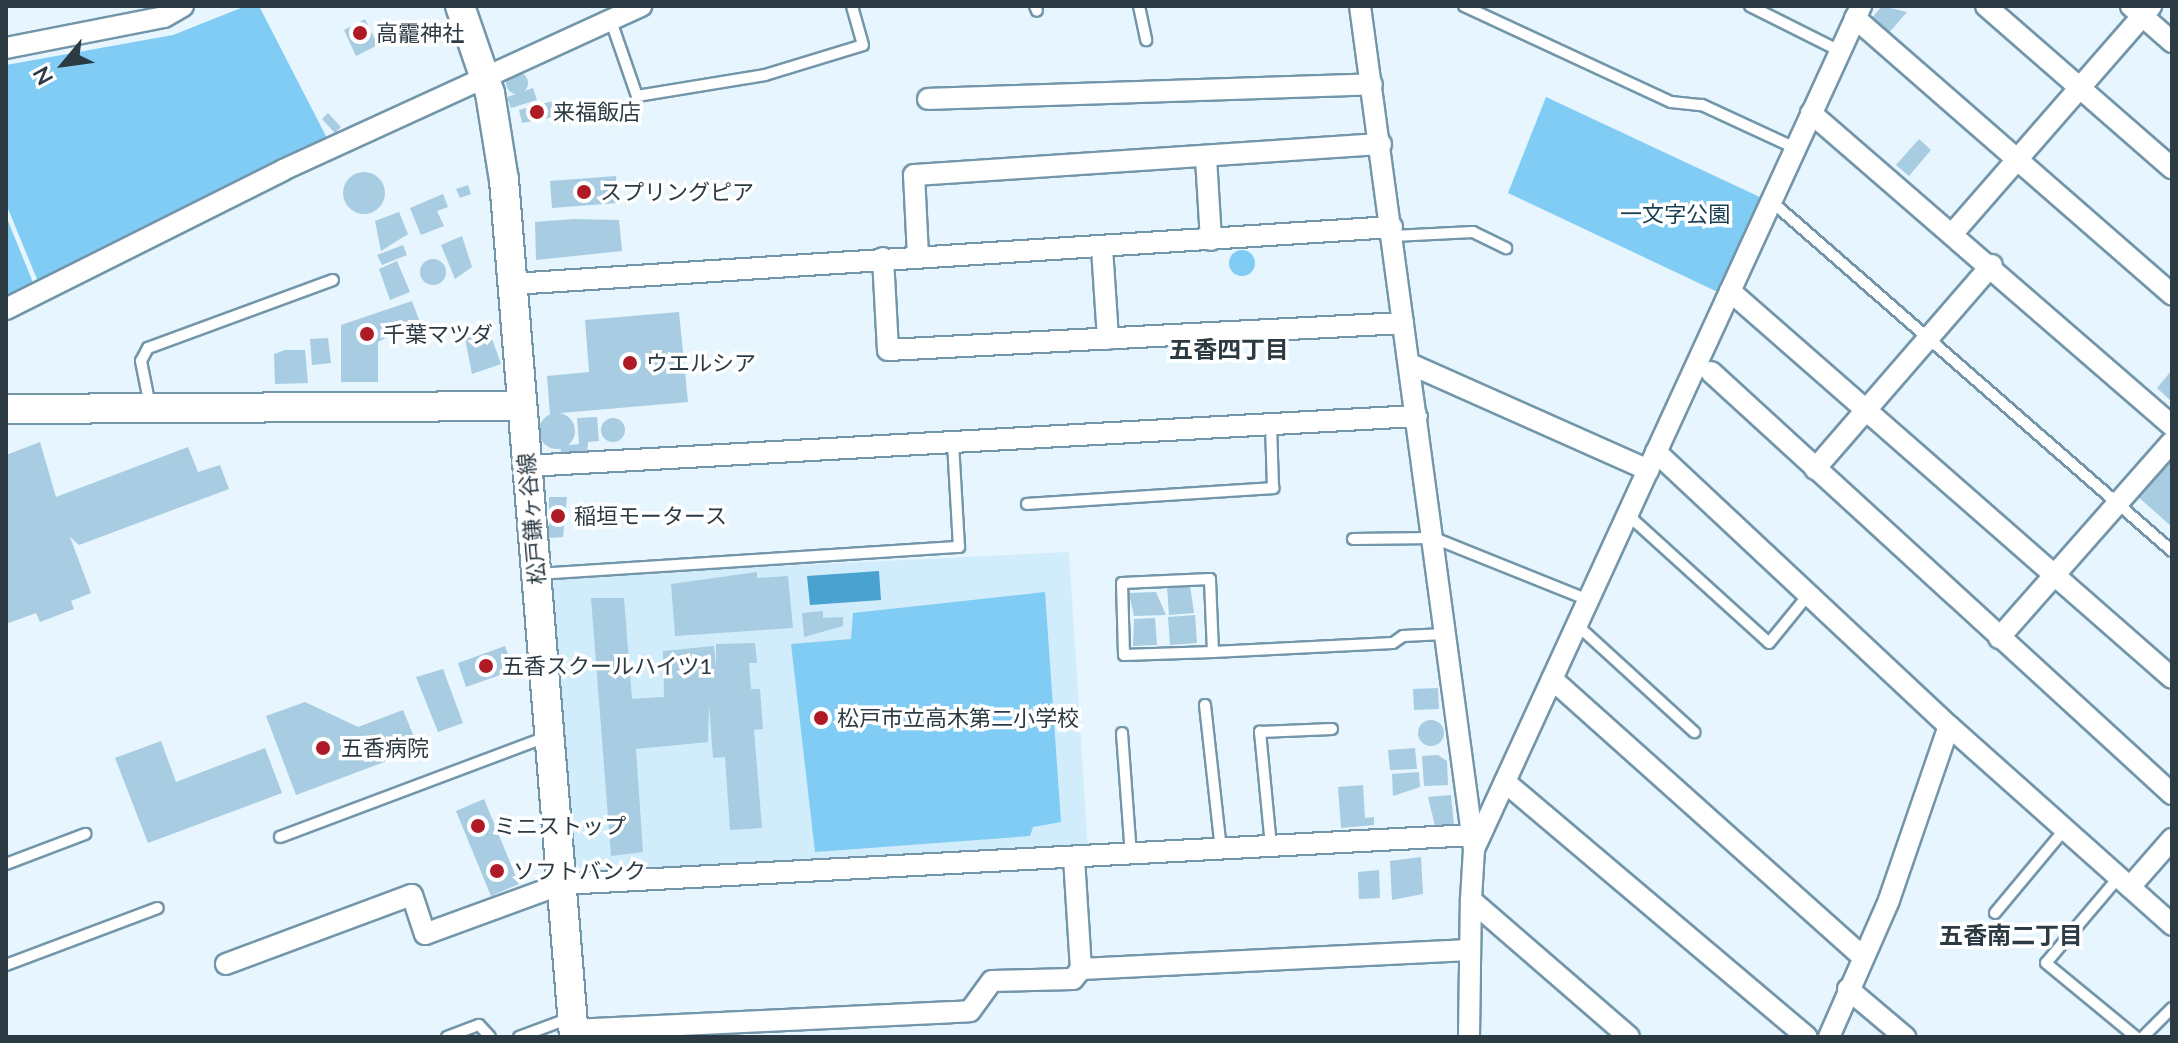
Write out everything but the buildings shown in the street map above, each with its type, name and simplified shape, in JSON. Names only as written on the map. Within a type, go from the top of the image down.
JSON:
[{"type":"main road","name":"松戸鎌ヶ谷線","points":[[460,6],[485,77],[498,127],[573,1028]]},
{"type":"main road","points":[[6,409],[292,418],[521,406]]},
{"type":"street","points":[[6,48],[164,17],[183,6]]},
{"type":"street","points":[[6,309],[485,77],[641,6]]},
{"type":"street","points":[[1360,6],[1393,232],[1473,842],[1470,950],[1475,1033]]},
{"type":"street","points":[[1986,6],[2172,168]]},
{"type":"street","points":[[1954,232],[2081,87],[2141,9],[2172,42]]},
{"type":"street","points":[[1473,842],[1505,782],[1840,51],[1856,10],[2017,161],[2172,295]]},
{"type":"street","points":[[928,99],[1372,84]]},
{"type":"street","points":[[1811,113],[1954,232],[2172,426]]},
{"type":"street","points":[[918,256],[914,175],[1381,144]]},
{"type":"street","points":[[1206,158],[1211,240]]},
{"type":"street","points":[[513,284],[883,258],[1393,232]]},
{"type":"street","points":[[1102,248],[1108,339]]},
{"type":"street","points":[[883,258],[888,350],[1403,323]]},
{"type":"street","points":[[1815,469],[1992,265]]},
{"type":"street","points":[[1730,291],[2172,678]]},
{"type":"street","points":[[1410,364],[1652,461],[1809,594],[1949,726],[2172,925]]},
{"type":"street","points":[[1711,372],[2172,794]]},
{"type":"street","points":[[527,466],[1417,416]]},
{"type":"street","points":[[1999,638],[2172,442]]},
{"type":"street","points":[[1552,679],[1863,957]]},
{"type":"street","points":[[1829,1037],[1863,957],[1949,726]]},
{"type":"street","points":[[1505,782],[1807,1037]]},
{"type":"street","points":[[2124,882],[2172,839]]},
{"type":"street","points":[[226,964],[412,895],[425,934],[562,884],[1221,850],[1473,842]]},
{"type":"street","points":[[573,1028],[970,1011],[992,981],[1073,979],[1081,969],[1074,858]]},
{"type":"street","points":[[1471,900],[1629,1037]]},
{"type":"street","points":[[1081,969],[1470,950]]},
{"type":"street","points":[[1848,989],[1905,1037]]},
{"type":"lane","points":[[611,21],[637,96],[765,75],[863,45],[852,6]]},
{"type":"lane","points":[[1139,6],[1146,40]]},
{"type":"lane","points":[[1464,6],[1671,102],[1702,105],[1795,148]]},
{"type":"lane","points":[[1750,6],[1840,51]]},
{"type":"lane","points":[[1771,201],[2172,551]]},
{"type":"lane","points":[[1393,232],[1473,232],[1506,248]]},
{"type":"lane","points":[[151,412],[141,361],[148,348],[333,280]]},
{"type":"lane","points":[[1027,504],[1273,488],[1271,424]]},
{"type":"lane","points":[[536,574],[959,547],[953,442]]},
{"type":"lane","points":[[1627,515],[1769,643],[1809,594]]},
{"type":"lane","points":[[1353,539],[1434,538],[1588,600]]},
{"type":"lane","points":[[1213,652],[1210,579],[1122,583],[1124,655],[1213,652],[1447,634]]},
{"type":"lane","points":[[1577,625],[1694,732]]},
{"type":"lane","points":[[1205,705],[1221,850]]},
{"type":"lane","points":[[1272,848],[1260,732],[1332,729]]},
{"type":"lane","points":[[1122,733],[1131,855]]},
{"type":"lane","points":[[280,837],[550,736]]},
{"type":"lane","points":[[1995,913],[2065,829]]},
{"type":"lane","points":[[6,864],[85,834]]},
{"type":"lane","points":[[2124,882],[2046,963],[2136,1037]]},
{"type":"lane","points":[[6,965],[158,908]]},
{"type":"lane","points":[[2143,1037],[2172,1008]]},
{"type":"lane","points":[[447,1037],[479,1025],[490,1037]]},
{"type":"lane","points":[[519,1037],[573,1028]]},
{"type":"shaded area","name":"松戸市立高木第二小学校","points":[[1069,552],[1088,852],[587,874],[574,862],[551,585],[556,577]]},
{"type":"shaded area","points":[[879,571],[881,600],[810,605],[807,576]]},
{"type":"green space","points":[[246,6],[259,6],[330,144],[39,284],[6,204],[6,65],[173,35]]},
{"type":"green space","name":"一文字公園","points":[[1546,97],[1764,199],[1722,294],[1508,193]]},
{"type":"green space","points":[[6,216],[34,285],[6,298]]},
{"type":"green space","points":[[1242,250],[1251,254],[1255,263],[1251,272],[1242,276],[1233,272],[1229,263],[1233,254]]},
{"type":"green space","points":[[1045,592],[1061,822],[1033,827],[1030,836],[815,852],[791,644],[851,639],[853,613]]},
{"type":"place","name":"高靇神社","points":[[360,33]]},
{"type":"place","name":"来福飯店","points":[[537,112]]},
{"type":"place","name":"スプリングピア","points":[[584,192]]},
{"type":"place","name":"千葉マツダ","points":[[367,334]]},
{"type":"place","name":"ウエルシア","points":[[630,363]]},
{"type":"place","name":"稲垣モータース","points":[[558,516]]},
{"type":"place","name":"五香スクールハイツ1","points":[[486,666]]},
{"type":"place","name":"松戸市立高木第二小学校","points":[[821,718]]},
{"type":"place","name":"五香病院","points":[[323,748]]},
{"type":"place","name":"ミニストップ","points":[[478,826]]},
{"type":"place","name":"ソフトバンク","points":[[497,871]]},
{"type":"district","name":"五香四丁目","points":[[1229,349]]},
{"type":"district","name":"五香南二丁目","points":[[2011,935]]}]
